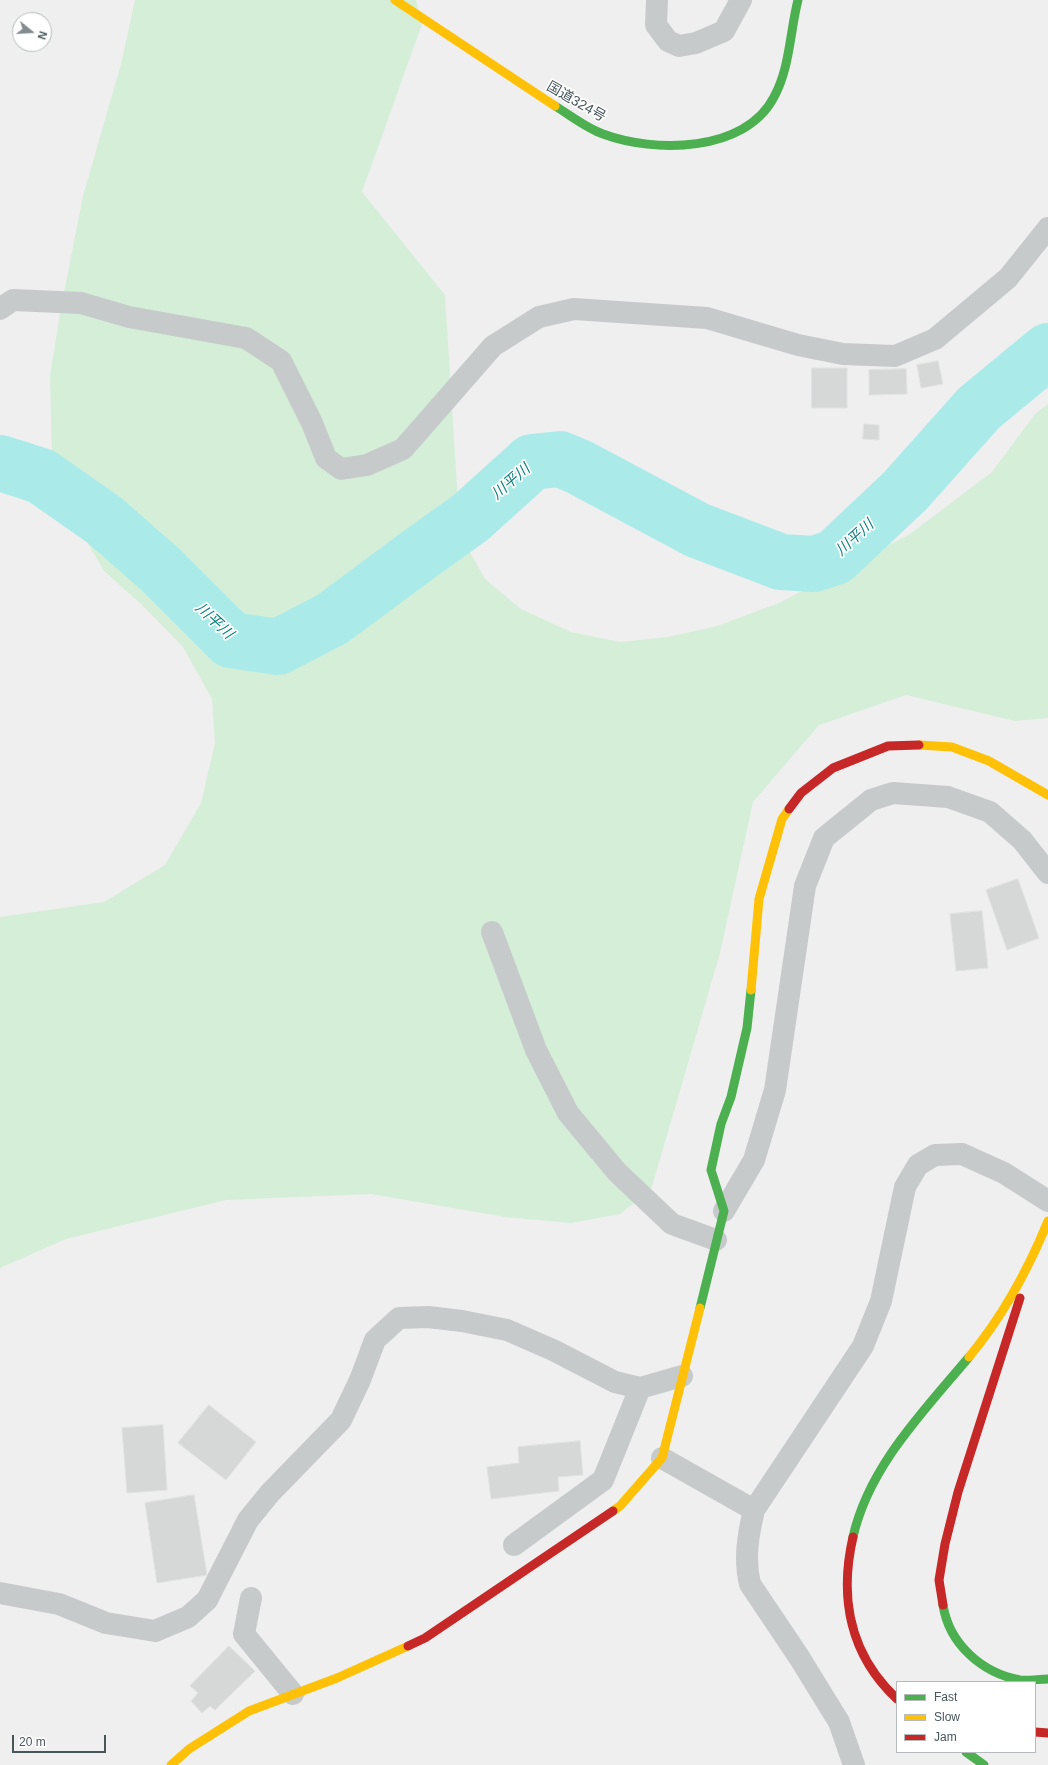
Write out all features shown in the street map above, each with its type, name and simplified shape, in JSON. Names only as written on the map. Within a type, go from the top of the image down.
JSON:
[{"type":"main road","name":"国道324号","points":[[395,0],[565,113],[602,133],[652,145],[697,144],[733,135],[754,120],[769,106],[780,88],[793,18],[798,0]]},
{"type":"main road","points":[[171,1765],[188,1749],[249,1711],[337,1678],[425,1638],[620,1506],[662,1458],[724,1211],[711,1170],[721,1124],[731,1097],[747,1028],[759,899],[782,819],[797,798],[833,768],[888,746],[916,745],[952,747],[989,761],[1048,795]]},
{"type":"main road","points":[[1048,1221],[1034,1257],[958,1492],[945,1544],[940,1580],[944,1611],[952,1632],[955,1639],[973,1659],[996,1673],[1021,1680],[1048,1679]]},
{"type":"main road","points":[[896,1698],[888,1691],[872,1671],[859,1647],[849,1618],[846,1585],[850,1550],[859,1514],[874,1479],[896,1446],[964,1363],[1000,1315],[1034,1257]]},
{"type":"main road","points":[[967,1753],[984,1765]]},
{"type":"street","points":[[657,0],[656,25],[668,41],[679,46],[696,43],[724,31],[741,0]]},
{"type":"street","points":[[0,309],[13,300],[81,303],[129,317],[246,338],[281,361],[312,423],[326,458],[341,469],[367,465],[404,449],[493,346],[540,317],[574,309],[707,318],[798,345],[843,354],[895,356],[935,339],[1008,278],[1048,228]]},
{"type":"street","points":[[724,1211],[754,1160],[775,1090],[805,886],[824,838],[871,800],[893,793],[948,797],[990,812],[1022,840],[1048,873]]},
{"type":"street","points":[[492,932],[536,1050],[568,1113],[617,1172],[672,1224],[716,1240]]},
{"type":"street","points":[[854,1765],[839,1722],[799,1657],[750,1584],[747,1570],[748,1534],[754,1510],[809,1430],[863,1346],[881,1301],[905,1187],[918,1164],[934,1155],[962,1154],[1004,1173],[1048,1201]]},
{"type":"street","points":[[0,1593],[59,1604],[106,1623],[155,1631],[188,1617],[207,1600],[248,1520],[270,1493],[341,1420],[360,1380],[375,1340],[398,1318],[428,1317],[462,1321],[506,1330],[553,1350],[615,1382],[640,1388],[682,1376]]},
{"type":"street","points":[[514,1545],[603,1480],[640,1388]]},
{"type":"street","points":[[662,1458],[754,1510]]},
{"type":"street","points":[[251,1598],[244,1634],[293,1694]]},
{"type":"green space","points":[[135,0],[416,0],[422,24],[362,192],[445,295],[460,534],[485,579],[521,609],[571,632],[620,642],[668,637],[717,626],[779,603],[910,534],[992,472],[1035,414],[1048,404],[1048,718],[1015,721],[906,695],[819,725],[753,802],[720,953],[651,1190],[620,1214],[571,1223],[505,1217],[371,1194],[226,1200],[66,1239],[0,1268],[0,917],[104,902],[165,865],[201,803],[215,743],[212,699],[183,647],[142,605],[104,571],[73,518],[52,462],[50,375],[61,308],[83,196],[121,64]]},
{"type":"building","points":[[938,361],[943,384],[921,388],[917,365]]},
{"type":"building","points":[[812,368],[847,368],[847,408],[812,408]]},
{"type":"building","points":[[906,369],[907,394],[869,395],[869,370]]},
{"type":"building","points":[[864,424],[879,425],[879,440],[863,439]]},
{"type":"building","points":[[1018,879],[1039,938],[1007,950],[986,890]]},
{"type":"building","points":[[982,911],[988,968],[956,971],[950,914]]},
{"type":"building","points":[[209,1405],[256,1442],[226,1480],[178,1443]]},
{"type":"building","points":[[163,1425],[167,1490],[127,1493],[122,1428]]},
{"type":"building","points":[[580,1441],[583,1475],[558,1477],[559,1491],[491,1499],[487,1467],[519,1463],[518,1447]]},
{"type":"building","points":[[194,1495],[207,1575],[157,1583],[145,1503]]},
{"type":"building","points":[[229,1646],[255,1671],[215,1710],[210,1706],[202,1713],[191,1701],[198,1693],[190,1686]]},
{"type":"waterway","name":"川平川","points":[[0,463],[41,476],[104,520],[161,570],[231,640],[278,647],[332,619],[470,518],[532,462],[560,459],[579,467],[697,530],[781,562],[814,564],[835,557],[905,491],[979,408],[1048,351]]},
{"type":"traffic: fast","points":[[555,106],[584,125],[603,134],[647,144],[697,144],[721,138],[742,129],[760,115],[774,97],[779,86],[787,62],[798,0]]},
{"type":"traffic: fast","points":[[700,1308],[724,1211],[711,1170],[721,1124],[731,1097],[747,1028],[751,990]]},
{"type":"traffic: fast","points":[[853,1537],[861,1511],[885,1463],[917,1419],[969,1357]]},
{"type":"traffic: fast","points":[[943,1605],[946,1619],[952,1632],[960,1644],[981,1663],[993,1671],[1020,1680],[1048,1679]]},
{"type":"traffic: fast","points":[[967,1753],[984,1765]]},
{"type":"traffic: slow","points":[[395,0],[555,106]]},
{"type":"traffic: slow","points":[[919,745],[952,747],[989,761],[1048,795]]},
{"type":"traffic: slow","points":[[751,990],[759,899],[782,819],[789,809]]},
{"type":"traffic: slow","points":[[969,1357],[993,1325],[1014,1292],[1048,1221]]},
{"type":"traffic: slow","points":[[613,1511],[620,1506],[662,1458],[700,1308]]},
{"type":"traffic: slow","points":[[171,1765],[189,1749],[249,1711],[337,1678],[408,1646]]},
{"type":"traffic: jam","points":[[789,809],[801,793],[833,768],[888,746],[919,745]]},
{"type":"traffic: jam","points":[[943,1605],[939,1580],[945,1544],[958,1492],[1020,1298]]},
{"type":"traffic: jam","points":[[408,1646],[425,1638],[613,1511]]},
{"type":"traffic: jam","points":[[853,1537],[847,1582],[848,1603],[852,1624],[868,1664],[881,1682],[896,1698]]},
{"type":"traffic: jam","points":[[1036,1732],[1048,1733]]}]
